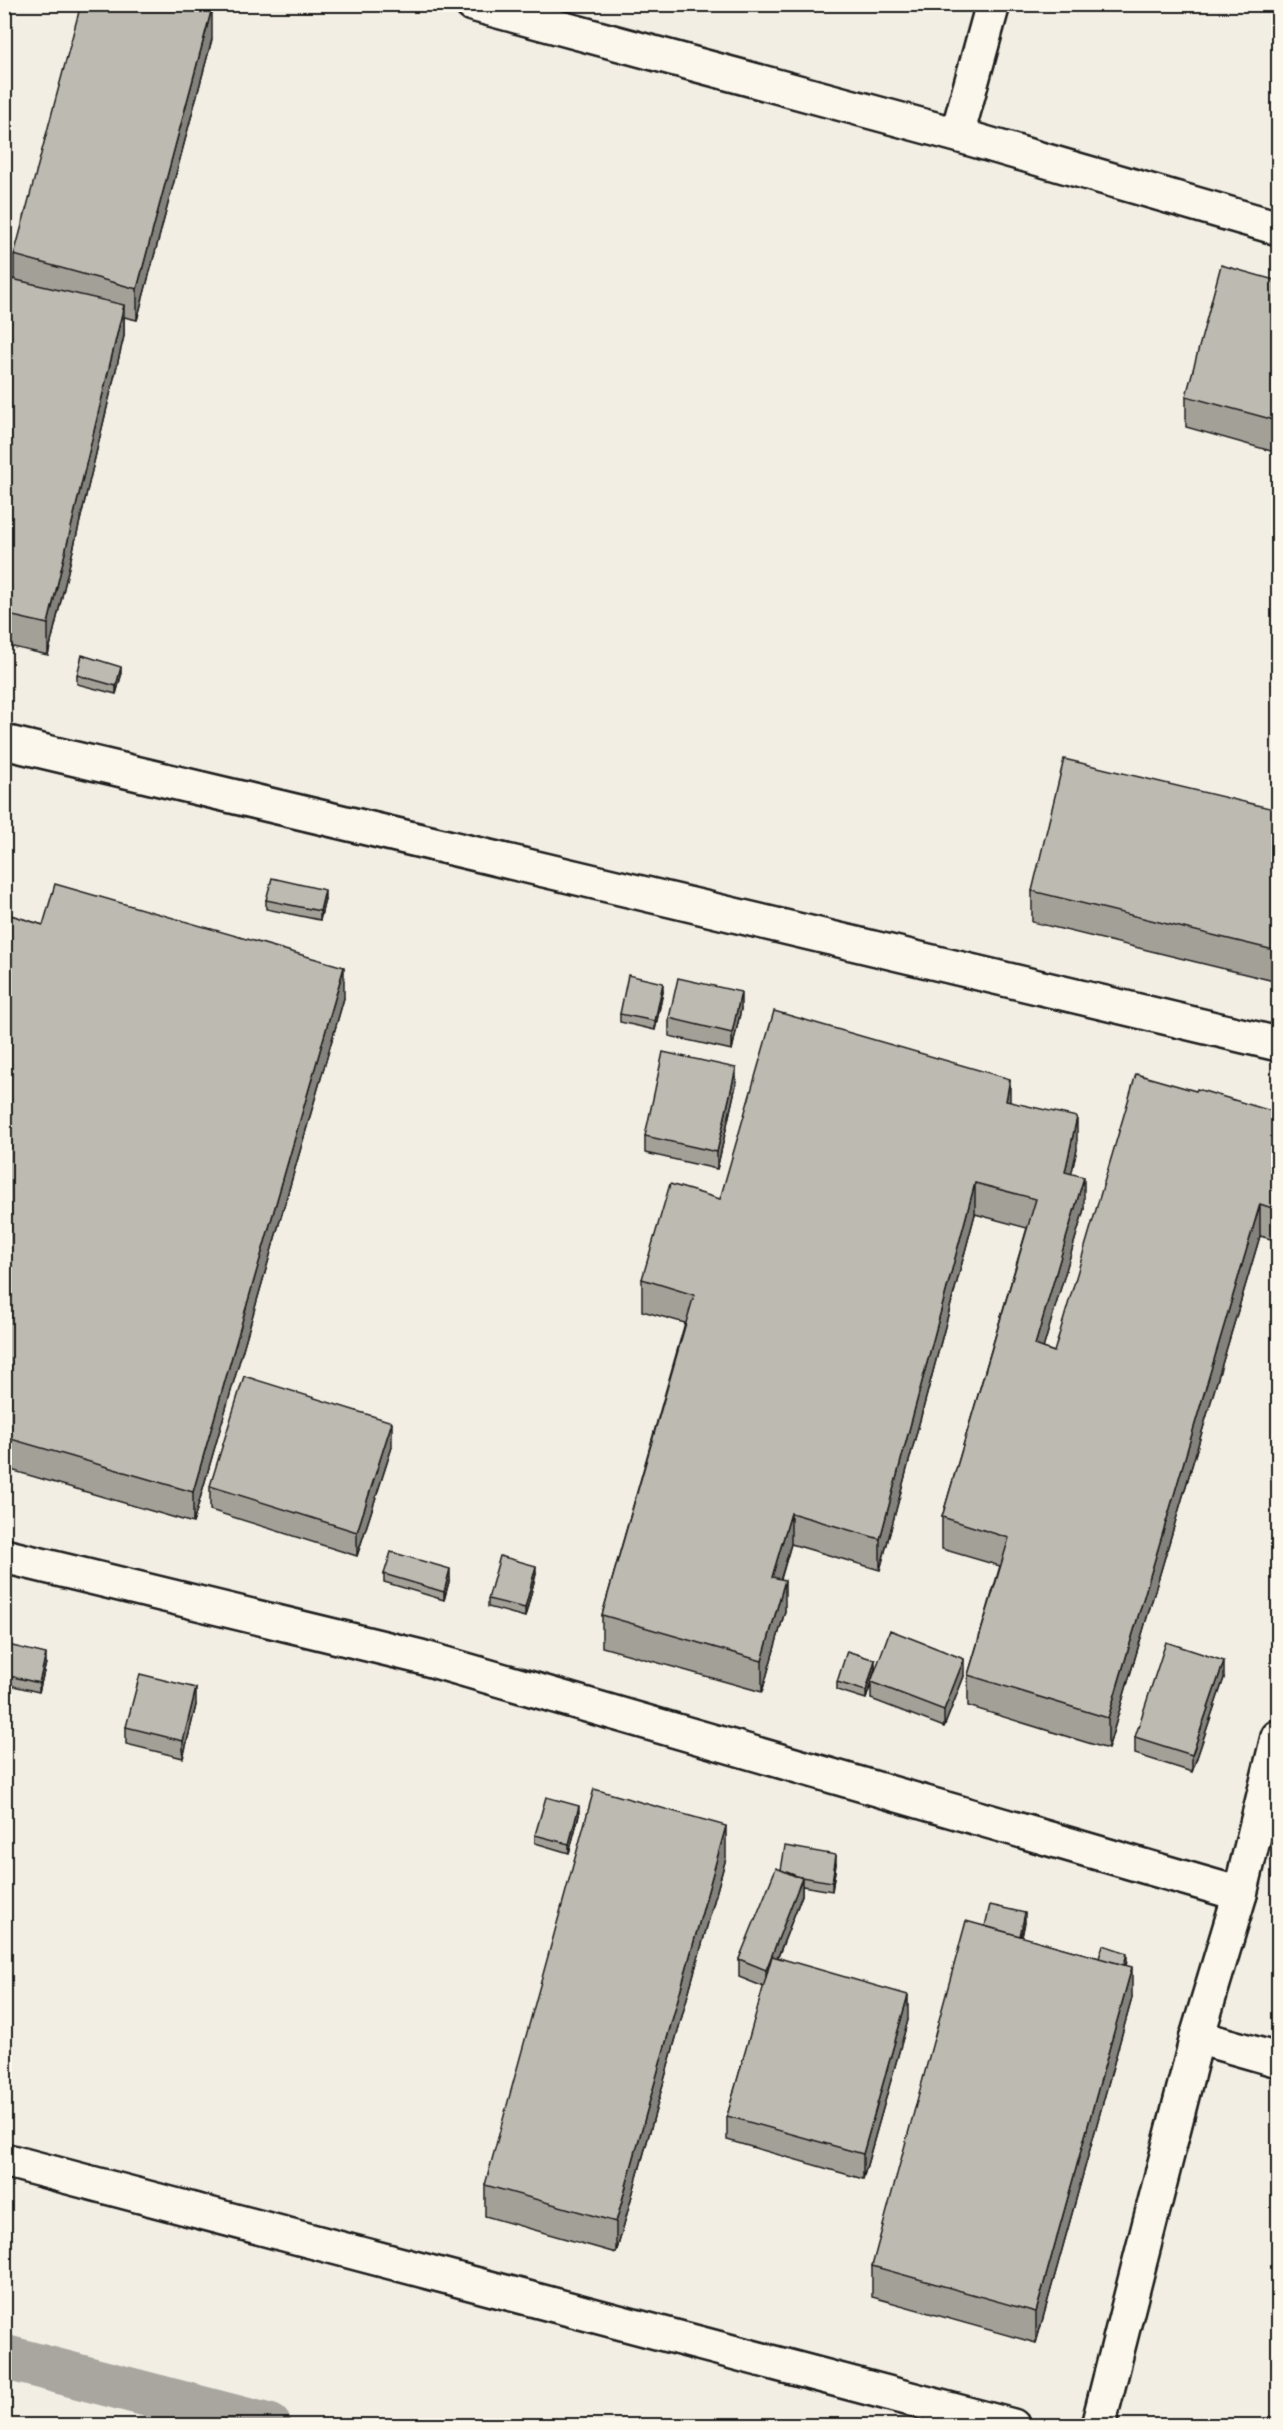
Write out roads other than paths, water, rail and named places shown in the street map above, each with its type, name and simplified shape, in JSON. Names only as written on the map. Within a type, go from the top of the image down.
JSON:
[{"type":"street","points":[[472,4],[957,135],[1278,228]]},
{"type":"street","points":[[957,135],[993,4]]},
{"type":"street","points":[[4,742],[1278,1044]]},
{"type":"street","points":[[4,1556],[421,1657],[1240,1894]]},
{"type":"street","points":[[1098,2426],[1197,2037],[1240,1894],[1278,1737]]},
{"type":"street","points":[[1197,2037],[1278,2060]]},
{"type":"street","points":[[4,2160],[1013,2426]]},
{"type":"waterway","points":[[4,2357],[269,2426]]}]
